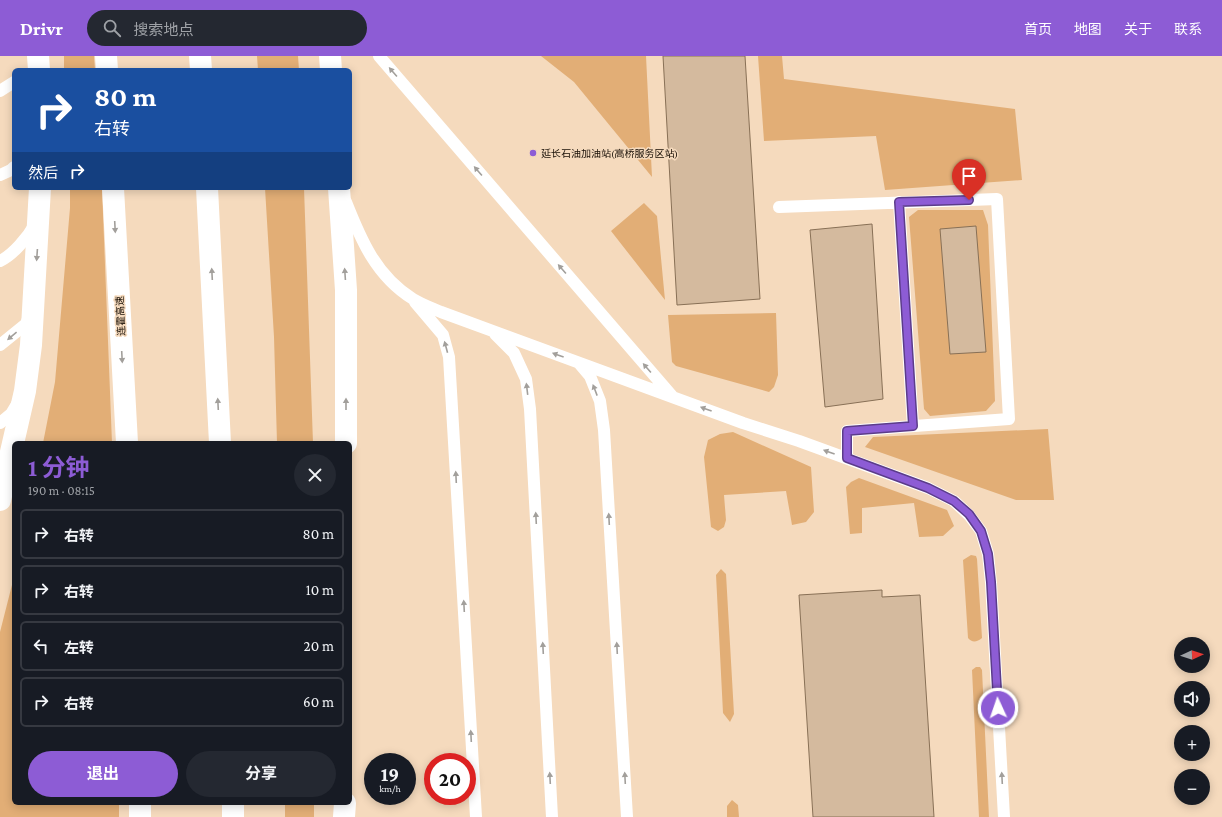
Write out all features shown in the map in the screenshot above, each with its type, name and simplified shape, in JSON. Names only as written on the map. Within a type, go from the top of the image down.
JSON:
[{"type":"highway","points":[[38,56],[39,68]]},
{"type":"highway","points":[[106,56],[107,68]]},
{"type":"highway","points":[[200,56],[201,68]]},
{"type":"highway","points":[[330,56],[331,68]]},
{"type":"highway","points":[[14,441],[25,391],[32,345],[40,214],[40,190]]},
{"type":"highway","name":"连霍高速","points":[[113,190],[127,441]]},
{"type":"highway","points":[[207,190],[220,441]]},
{"type":"highway","points":[[340,190],[346,290],[346,441]]},
{"type":"highway","points":[[0,500],[12,448]]},
{"type":"highway","points":[[140,805],[140,817]]},
{"type":"highway","points":[[233,805],[233,817]]},
{"type":"highway","points":[[344,805],[344,817]]},
{"type":"lane","points":[[31,68],[34,56]]},
{"type":"lane","points":[[379,56],[673,397]]},
{"type":"lane","points":[[0,91],[12,83]]},
{"type":"lane","points":[[0,176],[12,169]]},
{"type":"lane","points":[[341,190],[357,229],[374,261],[392,283],[414,300],[443,334],[449,357],[476,817]]},
{"type":"lane","points":[[779,207],[997,199],[1009,419],[847,431],[847,458]]},
{"type":"lane","points":[[899,202],[913,426]]},
{"type":"lane","points":[[0,261],[6,258],[30,234],[40,214]]},
{"type":"lane","points":[[414,300],[441,312],[743,423],[799,441],[928,488],[954,501],[969,514],[981,531],[988,554],[991,582],[1004,817]]},
{"type":"lane","points":[[0,345],[26,324],[34,302]]},
{"type":"lane","points":[[491,330],[514,353],[526,379],[530,409],[552,817]]},
{"type":"lane","points":[[579,362],[590,376],[600,401],[604,430],[627,817]]},
{"type":"lane","points":[[0,422],[11,414],[25,391]]},
{"type":"shaded area","points":[[64,56],[94,56],[95,68],[64,68]]},
{"type":"shaded area","points":[[257,56],[298,56],[299,68],[258,68]]},
{"type":"shaded area","points":[[541,56],[646,56],[652,177],[574,82]]},
{"type":"shaded area","points":[[758,56],[782,56],[784,79],[1015,109],[1022,180],[885,190],[876,136],[764,141]]},
{"type":"shaded area","points":[[70,190],[102,190],[112,441],[43,441],[55,382],[70,208]]},
{"type":"shaded area","points":[[265,190],[304,190],[313,441],[277,441],[274,337]]},
{"type":"shaded area","points":[[644,203],[657,216],[665,300],[611,231]]},
{"type":"shaded area","points":[[918,210],[983,210],[988,225],[995,401],[986,411],[930,416],[924,409],[909,217]]},
{"type":"shaded area","points":[[776,313],[778,375],[774,387],[769,392],[676,366],[672,362],[668,315]]},
{"type":"shaded area","points":[[1048,429],[1054,500],[1016,500],[865,447],[873,437]]},
{"type":"shaded area","points":[[733,432],[811,467],[814,512],[806,522],[792,525],[786,491],[724,495],[726,520],[724,527],[718,531],[711,527],[704,457],[708,440],[720,434]]},
{"type":"shaded area","points":[[859,478],[947,510],[954,526],[943,536],[919,537],[914,503],[862,508],[862,533],[850,534],[846,487],[851,482]]},
{"type":"shaded area","points":[[971,555],[976,556],[977,559],[982,638],[975,641],[971,641],[968,638],[963,560]]},
{"type":"shaded area","points":[[721,569],[726,574],[734,714],[730,722],[723,713],[716,575]]},
{"type":"shaded area","points":[[12,585],[12,805],[119,805],[119,817],[0,817],[0,632]]},
{"type":"shaded area","points":[[976,667],[980,667],[982,670],[989,817],[979,817],[972,670]]},
{"type":"shaded area","points":[[732,800],[738,805],[739,817],[727,817],[727,806]]},
{"type":"shaded area","points":[[285,805],[314,805],[314,817],[285,817]]},
{"type":"building","points":[[663,56],[745,56],[760,299],[677,305]]},
{"type":"building","points":[[872,224],[883,399],[825,407],[810,230]]},
{"type":"building","points":[[976,226],[986,352],[950,354],[940,229]]},
{"type":"building","points":[[882,590],[882,597],[920,595],[934,817],[813,817],[799,595]]},
{"type":"place","name":"延长石油加油站(高桥服务区站)","points":[[533,153]]},
{"type":"route","points":[[969,200],[899,202],[913,426],[847,431],[847,458],[928,488],[954,501],[969,514],[981,531],[988,554],[991,582],[998,708]]}]
